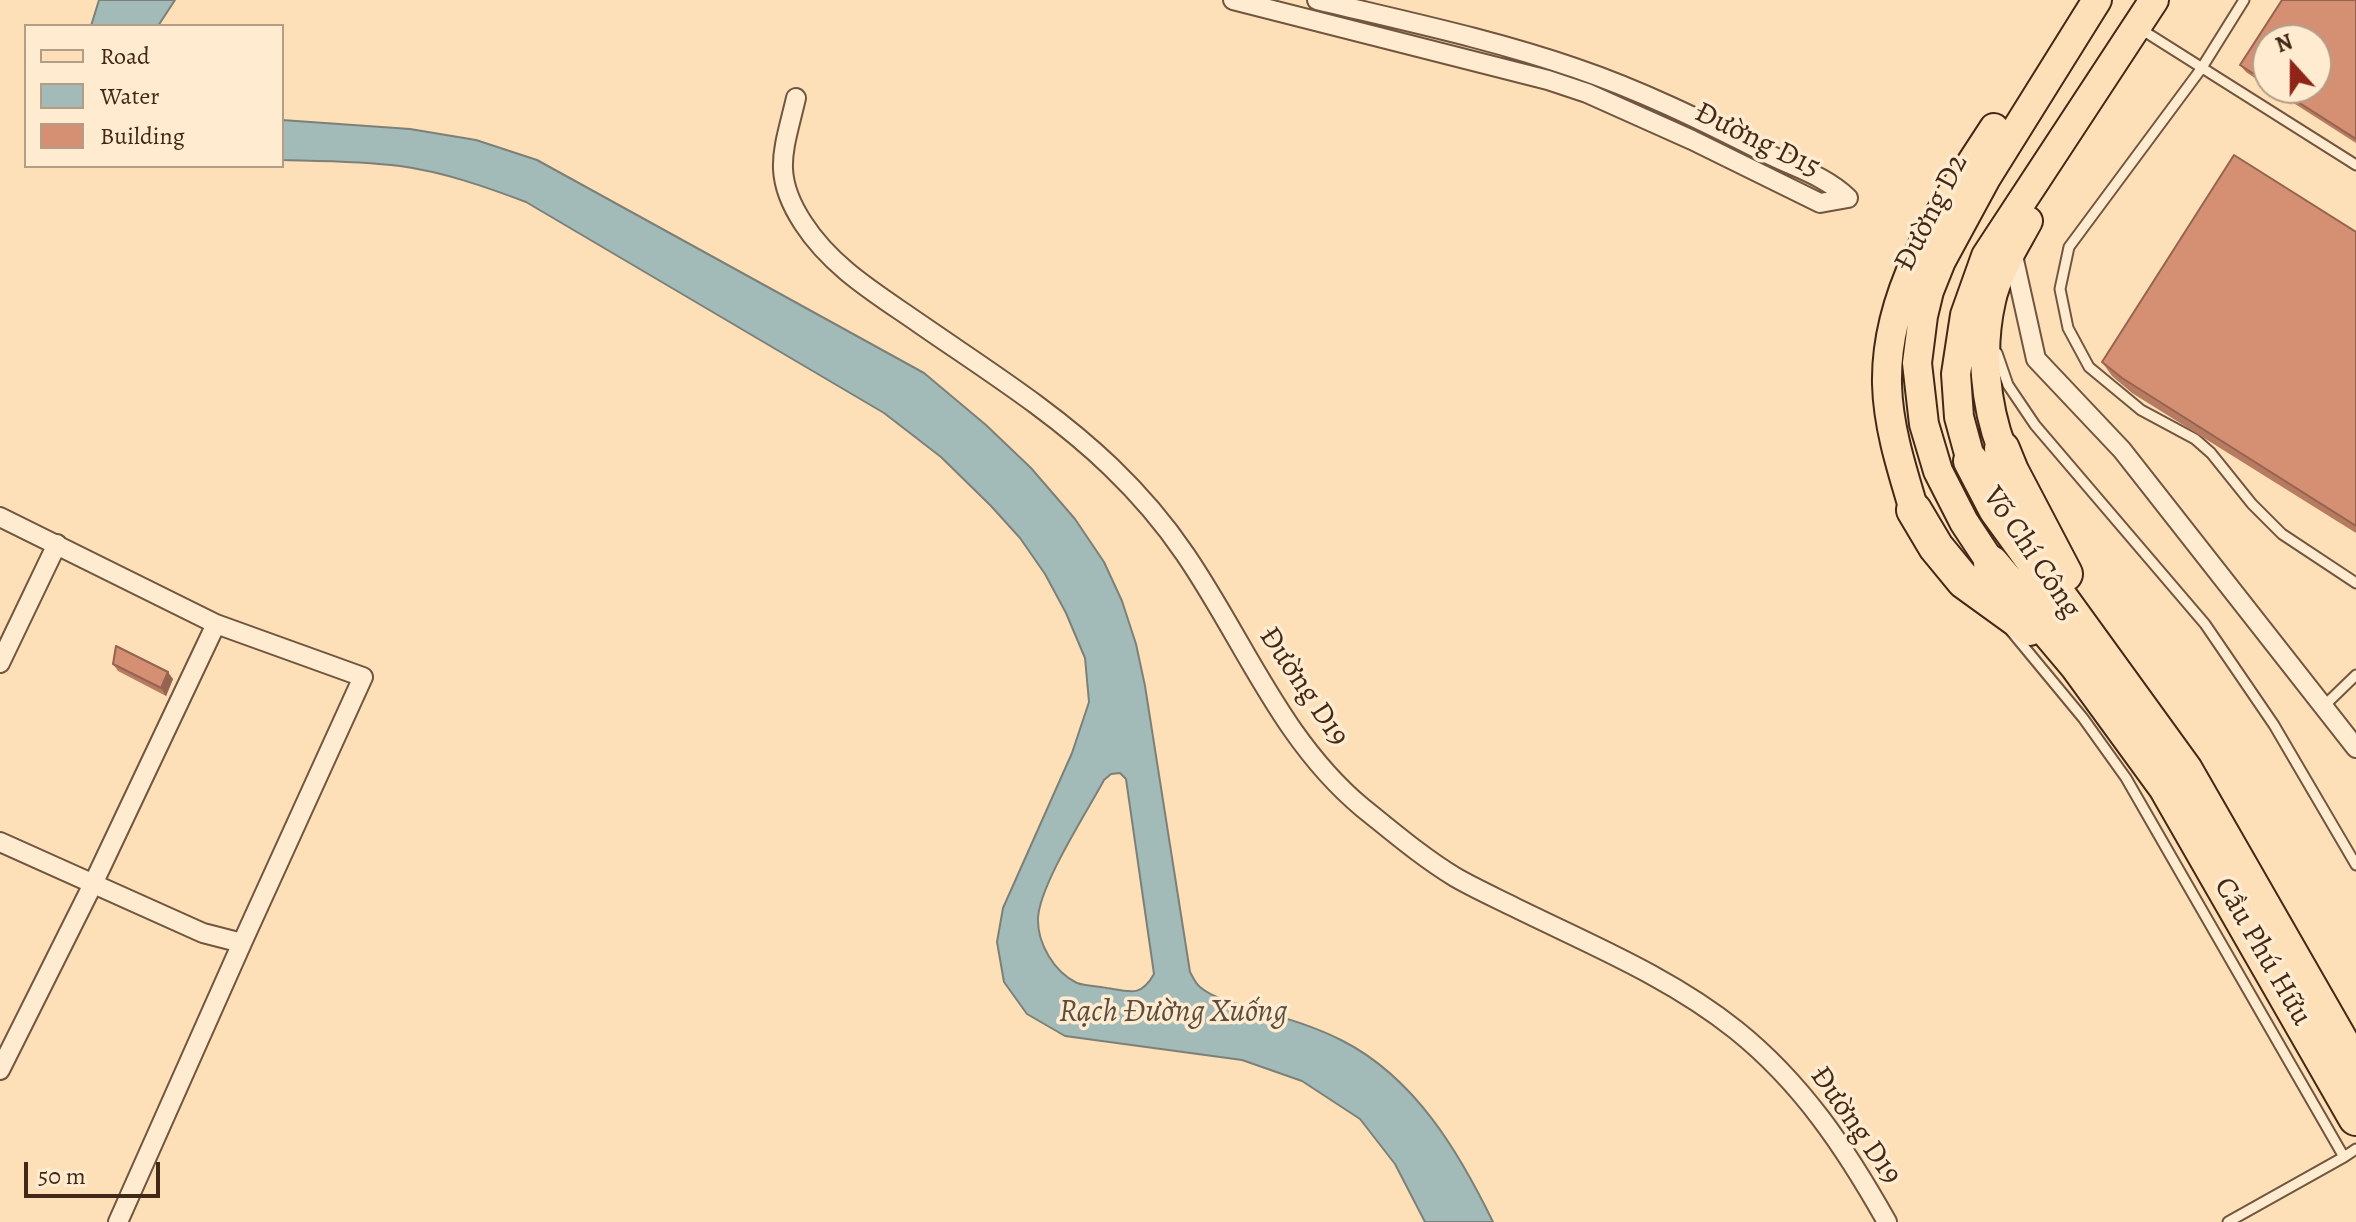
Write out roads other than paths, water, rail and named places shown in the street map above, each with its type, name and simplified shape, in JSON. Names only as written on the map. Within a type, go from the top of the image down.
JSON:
[{"type":"highway","name":"Võ Chí Công","points":[[1987,455],[1996,509],[2085,655],[2176,779]]},
{"type":"highway","name":"Võ Chí Công","points":[[1914,510],[1936,547],[1964,581],[1988,599],[2085,655]]},
{"type":"highway","name":"Võ Chí Công","points":[[1991,563],[2085,655]]},
{"type":"highway","name":"Cầu Phú Hữu","points":[[2176,779],[2356,1068]]},
{"type":"highway","name":"Cầu Phú Hữu","points":[[2176,779],[2279,979],[2356,1118]]},
{"type":"main road","name":"Đường D2","points":[[1914,510],[1891,422],[1887,384],[1892,331],[1903,293],[1929,228],[2077,0]]},
{"type":"main road","name":"Đường D2","points":[[1991,563],[1964,522],[1938,471],[1924,424],[1917,363],[1923,316],[1941,261],[1986,178],[2097,0]]},
{"type":"main road","points":[[1987,455],[1991,412],[1985,341],[1991,299],[2041,196],[2141,29],[2154,0]]},
{"type":"main road","points":[[1987,455],[1959,417],[1956,374],[1965,315],[1986,256],[2141,29],[2165,0]]},
{"type":"street","name":"Đường D15","points":[[1233,0],[1548,80],[1587,93],[1679,134],[1820,203],[1848,198],[1832,183],[1702,120],[1577,68],[1475,38],[1317,0]]},
{"type":"street","name":"Đường D19","points":[[796,98],[781,164],[787,192],[802,221],[825,252],[854,278],[1034,403],[1110,466],[1150,508],[1186,555],[1289,727],[1317,762],[1358,803],[1410,846],[1456,878],[1650,974],[1736,1030],[1780,1070],[1816,1110],[1850,1155],[1887,1222]]},
{"type":"street","points":[[2012,251],[2036,359],[2122,450],[2356,748]]},
{"type":"street","points":[[0,517],[216,624],[363,677],[118,1222]]},
{"type":"street","points":[[0,663],[57,544]]},
{"type":"street","points":[[0,1070],[93,884],[216,624]]},
{"type":"street","points":[[0,842],[203,933],[242,943]]},
{"type":"lane","points":[[2244,0],[2201,69],[2069,247],[2060,289],[2068,328],[2089,367],[2141,410],[2195,439],[2282,534],[2356,583]]},
{"type":"lane","points":[[2141,29],[2356,165]]},
{"type":"lane","points":[[1991,299],[1999,364],[2008,385],[2035,425],[2205,624],[2274,725],[2356,865]]},
{"type":"lane","points":[[1988,599],[2022,646],[2083,718],[2126,778],[2344,1157]]},
{"type":"lane","points":[[2325,705],[2356,675]]},
{"type":"lane","points":[[2228,1222],[2356,1149]]},
{"type":"water","points":[[99,0],[175,0],[159,24],[92,24]]},
{"type":"water","name":"Rạch Đường Xuống","points":[[284,120],[410,129],[476,140],[537,160],[924,373],[986,425],[1031,468],[1075,519],[1104,562],[1122,601],[1145,686],[1190,972],[1195,982],[1218,997],[1298,1022],[1343,1041],[1392,1075],[1413,1096],[1450,1144],[1493,1222],[1425,1222],[1395,1164],[1360,1119],[1302,1081],[1242,1060],[1065,1036],[1027,1014],[1004,982],[997,942],[1003,908],[1072,753],[1089,702],[1085,658],[1045,574],[1020,538],[941,457],[884,413],[526,202],[433,172],[371,163],[284,160]],"holes":[[[1120,773],[1126,779],[1154,974],[1145,986],[1135,991],[1077,983],[1061,972],[1048,956],[1038,928],[1041,904],[1055,868],[1104,780],[1111,774]]]}]
